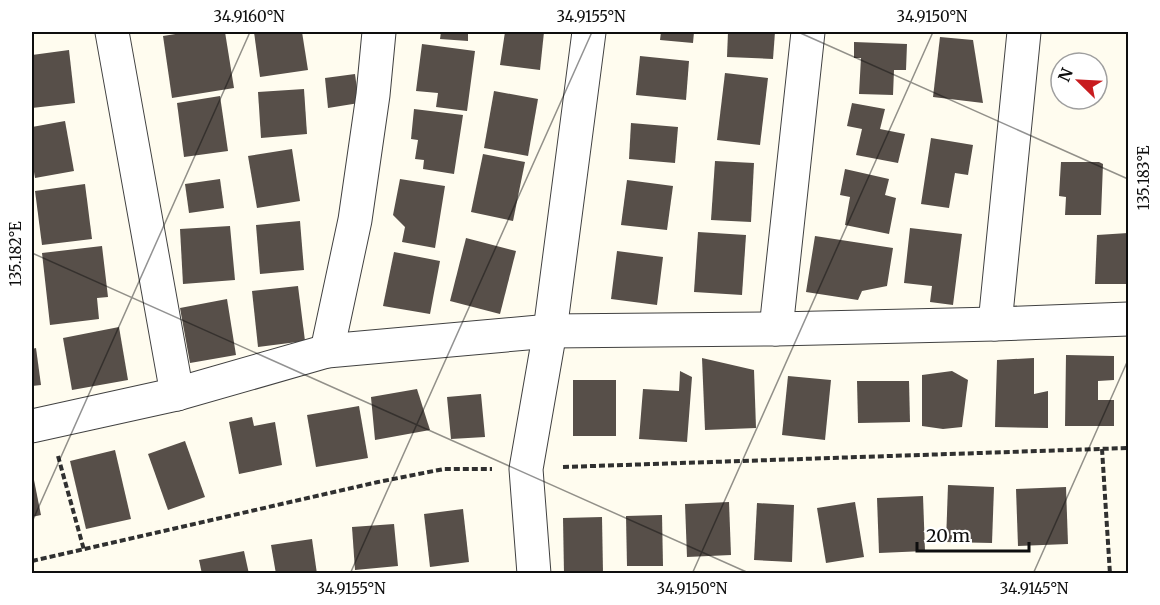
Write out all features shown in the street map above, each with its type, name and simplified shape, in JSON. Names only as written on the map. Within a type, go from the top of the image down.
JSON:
[{"type":"street","points":[[112,32],[177,394]]},
{"type":"street","points":[[327,351],[355,220],[373,95],[379,32]]},
{"type":"street","points":[[534,573],[526,469],[550,331],[589,32]]},
{"type":"street","points":[[776,329],[808,32]]},
{"type":"street","points":[[996,324],[1024,32]]},
{"type":"street","points":[[40,425],[177,394],[327,351],[550,331],[776,329],[1128,319]]},
{"type":"path","points":[[40,425],[84,550]]},
{"type":"path","points":[[32,561],[389,480],[444,470],[1128,448]]},
{"type":"path","points":[[1102,449],[1110,573]]},
{"type":"building","points":[[188,32],[225,32],[234,88],[172,98],[163,36]]},
{"type":"building","points":[[254,32],[302,32],[308,70],[260,77]]},
{"type":"building","points":[[441,32],[468,32],[468,41],[440,39]]},
{"type":"building","points":[[505,32],[544,32],[540,70],[500,65]]},
{"type":"building","points":[[661,32],[694,32],[693,43],[660,40]]},
{"type":"building","points":[[728,32],[775,32],[773,59],[727,57]]},
{"type":"building","points":[[940,37],[973,40],[983,103],[933,97]]},
{"type":"building","points":[[854,42],[907,44],[906,70],[894,70],[893,95],[859,94],[861,58],[854,58]]},
{"type":"building","points":[[422,44],[475,51],[467,111],[436,107],[438,93],[416,91]]},
{"type":"building","points":[[69,50],[75,103],[32,108],[32,55]]},
{"type":"building","points":[[640,56],[689,61],[686,100],[636,95]]},
{"type":"building","points":[[725,73],[768,78],[760,145],[717,140]]},
{"type":"building","points":[[355,74],[359,103],[328,108],[325,78]]},
{"type":"building","points":[[304,89],[307,134],[261,138],[258,92]]},
{"type":"building","points":[[494,91],[538,99],[528,156],[484,148]]},
{"type":"building","points":[[220,96],[228,151],[184,157],[177,103]]},
{"type":"building","points":[[852,103],[885,109],[880,129],[905,134],[898,163],[856,155],[862,129],[847,126]]},
{"type":"building","points":[[414,109],[463,115],[454,174],[423,169],[424,160],[415,159],[418,140],[411,139]]},
{"type":"building","points":[[65,121],[74,171],[35,178],[32,160],[32,127]]},
{"type":"building","points":[[631,123],[678,127],[675,163],[629,159]]},
{"type":"building","points":[[931,138],[973,145],[968,175],[955,173],[949,208],[921,204]]},
{"type":"building","points":[[292,149],[300,201],[257,208],[248,156]]},
{"type":"building","points":[[483,154],[525,162],[513,221],[471,212]]},
{"type":"building","points":[[715,161],[754,163],[751,222],[711,220]]},
{"type":"building","points":[[1061,162],[1099,162],[1103,164],[1101,215],[1065,215],[1066,197],[1059,196]]},
{"type":"building","points":[[845,169],[889,179],[885,195],[896,198],[889,234],[845,225],[850,197],[840,195]]},
{"type":"building","points":[[220,179],[224,208],[189,213],[185,184]]},
{"type":"building","points":[[400,179],[445,186],[435,248],[402,242],[405,227],[393,215]]},
{"type":"building","points":[[627,180],[673,186],[667,230],[621,225]]},
{"type":"building","points":[[85,184],[92,239],[42,245],[35,191]]},
{"type":"building","points":[[300,221],[304,270],[260,274],[256,225]]},
{"type":"building","points":[[230,226],[235,280],[183,284],[180,229]]},
{"type":"building","points":[[910,228],[962,234],[953,305],[930,302],[932,286],[904,283]]},
{"type":"building","points":[[698,232],[746,235],[742,295],[694,292]]},
{"type":"building","points":[[1128,233],[1128,284],[1095,284],[1097,235]]},
{"type":"building","points":[[815,236],[893,248],[887,286],[862,291],[858,300],[806,292]]},
{"type":"building","points":[[466,238],[516,251],[500,314],[450,301]]},
{"type":"building","points":[[102,246],[108,297],[97,298],[99,319],[50,325],[42,253]]},
{"type":"building","points":[[617,251],[663,257],[657,305],[611,299]]},
{"type":"building","points":[[394,252],[440,261],[430,314],[383,306]]},
{"type":"building","points":[[298,286],[305,341],[258,347],[252,291]]},
{"type":"building","points":[[227,299],[236,355],[190,363],[180,308]]},
{"type":"building","points":[[119,327],[128,380],[72,390],[63,338]]},
{"type":"building","points":[[36,348],[41,385],[32,386],[32,349]]},
{"type":"building","points":[[1066,355],[1114,356],[1114,380],[1098,381],[1098,400],[1114,400],[1114,426],[1065,426]]},
{"type":"building","points":[[702,358],[754,370],[756,428],[705,430]]},
{"type":"building","points":[[1034,358],[1034,394],[1048,391],[1048,428],[995,427],[997,360]]},
{"type":"building","points":[[680,371],[692,377],[687,442],[639,439],[643,389],[679,391]]},
{"type":"building","points":[[952,371],[968,380],[962,427],[943,429],[922,426],[922,375]]},
{"type":"building","points":[[788,376],[831,380],[825,440],[782,435]]},
{"type":"building","points":[[573,380],[616,380],[616,436],[573,436]]},
{"type":"building","points":[[857,381],[909,381],[910,422],[858,423]]},
{"type":"building","points":[[417,389],[430,430],[375,440],[371,397]]},
{"type":"building","points":[[481,394],[485,437],[451,439],[447,397]]},
{"type":"building","points":[[359,406],[368,458],[316,467],[307,415]]},
{"type":"building","points":[[252,417],[254,426],[275,422],[282,465],[239,474],[229,422]]},
{"type":"building","points":[[185,441],[205,497],[168,510],[148,454]]},
{"type":"building","points":[[115,450],[131,519],[86,529],[70,461]]},
{"type":"building","points":[[32,475],[41,515],[32,517]]},
{"type":"building","points":[[948,485],[994,487],[992,543],[946,542]]},
{"type":"building","points":[[1066,487],[1068,544],[1018,546],[1016,489]]},
{"type":"building","points":[[923,496],[925,551],[879,553],[877,498]]},
{"type":"building","points":[[729,502],[731,555],[687,557],[685,504]]},
{"type":"building","points":[[855,502],[864,557],[826,563],[817,508]]},
{"type":"building","points":[[757,503],[794,505],[792,562],[754,560]]},
{"type":"building","points":[[463,509],[469,562],[430,567],[424,514]]},
{"type":"building","points":[[662,515],[663,566],[627,566],[626,516]]},
{"type":"building","points":[[602,517],[603,573],[564,574],[563,518]]},
{"type":"building","points":[[394,524],[398,566],[355,570],[352,527]]},
{"type":"building","points":[[312,539],[317,574],[276,574],[271,545]]},
{"type":"building","points":[[244,551],[249,574],[202,574],[199,560]]}]
